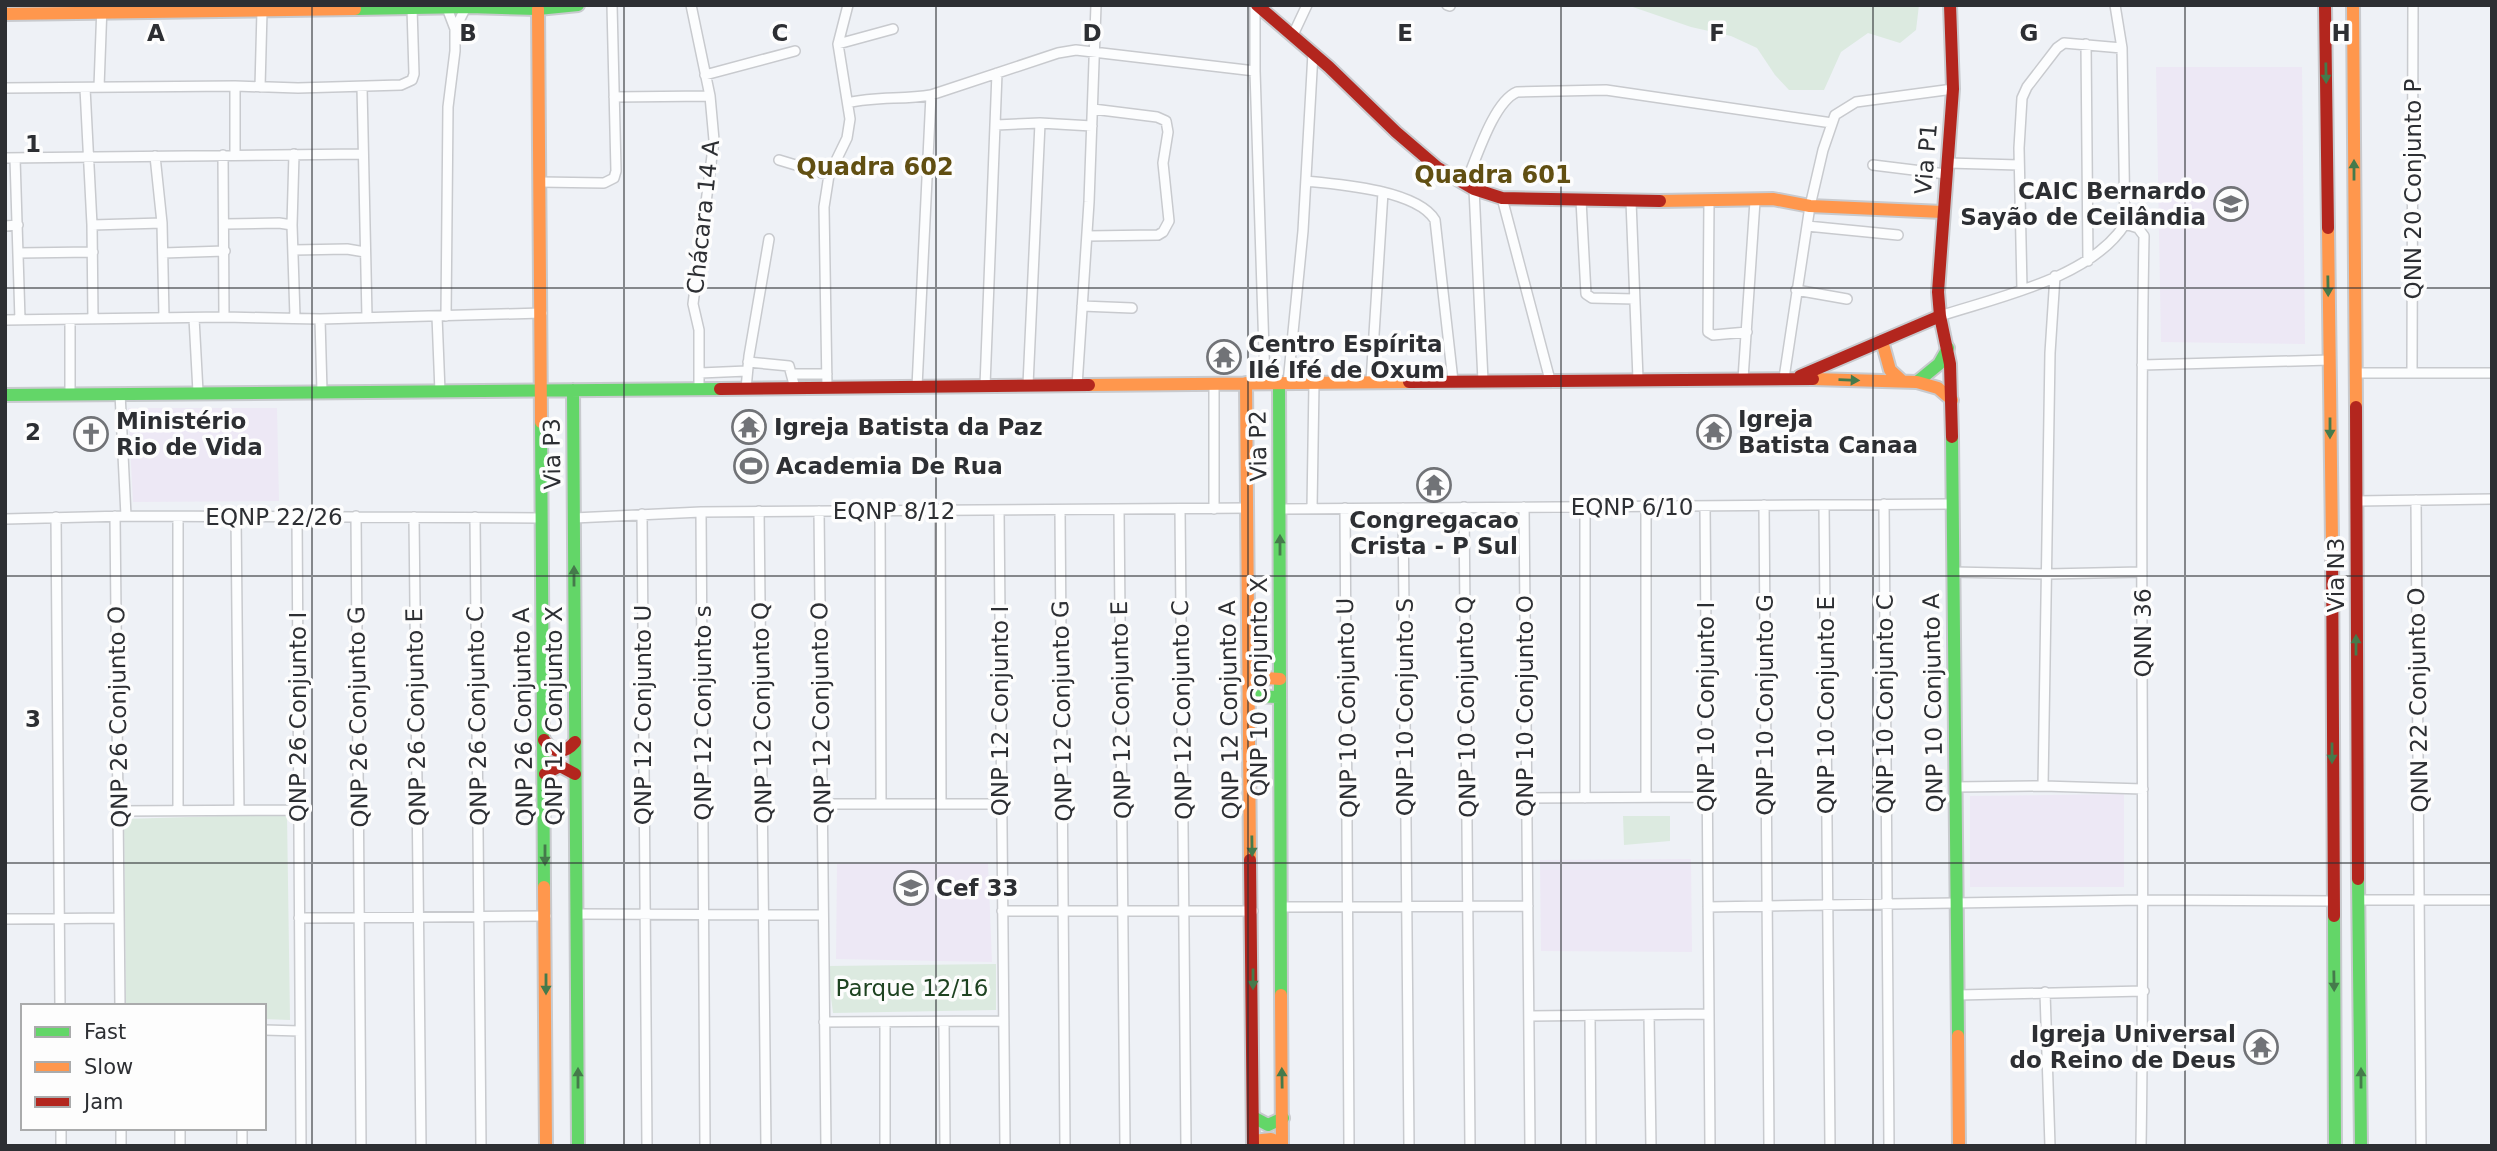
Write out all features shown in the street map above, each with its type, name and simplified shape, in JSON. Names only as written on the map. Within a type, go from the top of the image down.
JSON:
[{"type":"street","points":[[5,14],[76,10],[262,11],[578,5]]},
{"type":"street","points":[[540,182],[604,183],[614,178],[612,5]]},
{"type":"street","name":"Chácara 14 A","points":[[691,5],[710,96],[713,153],[693,304],[699,330],[699,389]]},
{"type":"street","points":[[827,381],[824,206],[829,175],[849,130],[848,103],[838,44],[848,5]]},
{"type":"street","points":[[1077,386],[1087,236],[1096,5]]},
{"type":"street","points":[[1256,5],[1313,53],[1438,168],[1470,187],[1502,198],[1790,201],[1810,206],[1943,212]]},
{"type":"street","points":[[1256,5],[1255,71],[1277,383]]},
{"type":"street","points":[[1292,37],[1307,5]]},
{"type":"street","name":"Via P1","points":[[1950,5],[1953,89],[1938,292],[1950,364],[1952,400]]},
{"type":"street","points":[[1790,378],[1940,316],[2055,276],[2088,261],[2117,237],[2124,224],[2122,48],[2115,5]]},
{"type":"street","name":"Via N3","points":[[2325,5],[2335,1146]]},
{"type":"street","name":"Via N3","points":[[2353,5],[2361,1146]]},
{"type":"street","name":"QNN 20 Conjunto P","points":[[2412,373],[2413,5]]},
{"type":"street","points":[[455,29],[468,7]]},
{"type":"street","points":[[5,88],[401,85],[412,80],[414,74],[412,8]]},
{"type":"street","points":[[440,392],[447,107],[455,51],[455,29],[447,8]]},
{"type":"street","name":"Via P3","points":[[530,8],[540,182],[542,518]]},
{"type":"street","points":[[99,87],[102,10]]},
{"type":"street","points":[[260,87],[262,11]]},
{"type":"street","points":[[838,44],[893,29]]},
{"type":"street","points":[[2022,289],[2019,165],[2022,98],[2027,87],[2057,48],[2064,43],[2122,48]]},
{"type":"street","points":[[2087,44],[2088,261]]},
{"type":"street","points":[[848,103],[867,98],[913,98],[931,95],[1058,53],[1076,50],[1255,71]]},
{"type":"street","points":[[705,75],[794,51]]},
{"type":"street","points":[[1277,383],[1306,181],[1313,53]]},
{"type":"street","points":[[985,386],[997,73]]},
{"type":"street","points":[[235,86],[235,154]]},
{"type":"street","points":[[362,87],[367,317]]},
{"type":"street","points":[[85,88],[93,252],[93,319]]},
{"type":"street","points":[[1790,378],[1796,290],[1810,206],[1835,115],[1856,102],[1953,89]]},
{"type":"street","points":[[1483,381],[1470,187],[1495,116],[1509,96],[1531,90],[1606,90],[1832,123]]},
{"type":"street","points":[[917,387],[931,95]]},
{"type":"street","points":[[614,97],[710,96]]},
{"type":"street","points":[[2326,104],[2335,143],[2335,214],[2346,221],[2354,214]]},
{"type":"street","points":[[1087,236],[1158,235],[1169,221],[1163,163],[1168,132],[1166,121],[1157,117],[1093,109]]},
{"type":"street","points":[[996,125],[1040,123],[1092,126]]},
{"type":"street","points":[[1028,385],[1040,123]]},
{"type":"street","points":[[294,154],[292,225],[295,317]]},
{"type":"street","points":[[20,320],[18,225],[10,158],[87,155],[363,154]]},
{"type":"street","points":[[223,155],[224,317]]},
{"type":"street","points":[[155,156],[162,223],[164,317]]},
{"type":"street","points":[[779,160],[829,175]]},
{"type":"street","points":[[1873,165],[1947,169],[2019,165]]},
{"type":"street","points":[[1306,181],[1352,185],[1382,192],[1426,209],[1435,220],[1453,381]]},
{"type":"street","points":[[1371,382],[1382,192]]},
{"type":"street","points":[[1502,198],[1550,380]]},
{"type":"street","points":[[1581,200],[1588,296],[1635,299]]},
{"type":"street","points":[[1631,201],[1638,379]]},
{"type":"street","points":[[1709,201],[1708,332],[1713,335],[1747,332]]},
{"type":"street","points":[[1743,379],[1755,201]]},
{"type":"street","points":[[92,226],[162,223]]},
{"type":"street","points":[[225,224],[292,225]]},
{"type":"street","name":"QNN 36","points":[[2124,224],[2138,228],[2144,236],[2144,990],[2141,1146]]},
{"type":"street","points":[[5,226],[18,225]]},
{"type":"street","points":[[1807,226],[1898,235]]},
{"type":"street","points":[[2328,245],[2330,239],[2337,236],[2343,237],[2348,243],[2348,316],[2356,367],[2412,373],[2492,373]]},
{"type":"street","points":[[746,389],[769,239]]},
{"type":"street","points":[[294,250],[365,251]]},
{"type":"street","points":[[163,253],[225,251]]},
{"type":"street","points":[[18,253],[93,252]]},
{"type":"street","points":[[2043,786],[2050,353],[2055,276]]},
{"type":"street","points":[[1796,290],[1847,299]]},
{"type":"street","points":[[1082,306],[1132,309]]},
{"type":"street","points":[[5,320],[164,317],[320,319],[542,313]]},
{"type":"street","points":[[194,318],[198,392]]},
{"type":"street","points":[[320,319],[322,392]]},
{"type":"street","points":[[69,393],[70,320]]},
{"type":"street","points":[[1915,327],[1933,332],[1947,344],[1939,364],[1917,382]]},
{"type":"street","points":[[1882,341],[1890,370],[1902,381]]},
{"type":"street","points":[[2142,365],[2330,360]]},
{"type":"street","points":[[700,373],[787,365],[791,368],[795,388]]},
{"type":"street","points":[[793,374],[827,381],[917,387],[1790,378],[1917,382],[1938,388],[1952,400],[1952,504]]},
{"type":"street","points":[[5,394],[746,389],[795,388],[827,381]]},
{"type":"street","name":"Via P2","points":[[1246,383],[1248,508]]},
{"type":"street","name":"Via P2","points":[[1277,383],[1280,509]]},
{"type":"street","points":[[1312,508],[1314,383]]},
{"type":"street","points":[[1214,384],[1214,509]]},
{"type":"street","name":"Via P3","points":[[573,390],[574,518]]},
{"type":"street","name":"QNP 26 Conjunto O","points":[[120,393],[120,1004]]},
{"type":"street","points":[[2357,500],[2492,499]]},
{"type":"street","name":"QNN 22 Conjunto O","points":[[2416,500],[2421,1146]]},
{"type":"street","name":"EQNP 6/10","points":[[1280,509],[1952,504]]},
{"type":"street","name":"QNP 10 Conjunto A","points":[[1952,504],[1959,1146]]},
{"type":"street","name":"QNP 10 Conjunto G","points":[[1764,505],[1769,1146]]},
{"type":"street","name":"QNP 10 Conjunto E","points":[[1824,505],[1830,1146]]},
{"type":"street","name":"QNP 10 Conjunto C","points":[[1884,505],[1889,1146]]},
{"type":"street","points":[[1585,506],[1585,798]]},
{"type":"street","points":[[1646,506],[1646,797]]},
{"type":"street","name":"QNP 10 Conjunto I","points":[[1705,506],[1710,1146]]},
{"type":"street","name":"QNP 10 Conjunto Q","points":[[1464,507],[1470,1146]]},
{"type":"street","name":"QNP 10 Conjunto O","points":[[1524,507],[1530,1146]]},
{"type":"street","name":"EQNP 8/12","points":[[574,518],[759,511],[1248,508]]},
{"type":"street","name":"QNP 12 Conjunto A","points":[[1248,508],[1253,1143]]},
{"type":"street","name":"QNP 10 Conjunto U","points":[[1345,508],[1349,1146]]},
{"type":"street","name":"QNP 10 Conjunto S","points":[[1403,508],[1409,1146]]},
{"type":"street","points":[[940,509],[941,804]]},
{"type":"street","name":"QNP 12 Conjunto C","points":[[1180,509],[1186,1146]]},
{"type":"street","name":"QNP 10 Conjunto X","points":[[1280,509],[1282,1145]]},
{"type":"street","name":"QNP 12 Conjunto E","points":[[1119,510],[1125,1146]]},
{"type":"street","name":"QNP 12 Conjunto Q","points":[[759,511],[766,1146]]},
{"type":"street","name":"QNP 12 Conjunto O","points":[[819,511],[826,1146]]},
{"type":"street","points":[[880,511],[881,804]]},
{"type":"street","name":"QNP 12 Conjunto I","points":[[999,511],[1005,1146]]},
{"type":"street","name":"QNP 12 Conjunto G","points":[[1060,511],[1065,1146]]},
{"type":"street","name":"QNP 12 Conjunto s","points":[[701,512],[705,1146]]},
{"type":"street","name":"QNP 12 Conjunto U","points":[[642,514],[647,1146]]},
{"type":"street","name":"EQNP 22/26","points":[[5,519],[120,516],[542,518]]},
{"type":"street","points":[[236,516],[239,809]]},
{"type":"street","name":"QNP 26 Conjunto G","points":[[356,516],[361,1146]]},
{"type":"street","points":[[55,517],[60,1004]]},
{"type":"street","points":[[178,517],[178,809]]},
{"type":"street","name":"QNP 26 Conjunto I","points":[[297,517],[301,1146]]},
{"type":"street","name":"QNP 26 Conjunto E","points":[[414,517],[421,1146]]},
{"type":"street","name":"QNP 26 Conjunto C","points":[[475,517],[481,1146]]},
{"type":"street","name":"QNP 26 Conjunto A","points":[[542,518],[546,1146]]},
{"type":"street","name":"QNP 12 Conjunto X","points":[[574,518],[578,1146]]},
{"type":"street","points":[[1953,572],[2142,572]]},
{"type":"street","points":[[2331,578],[2339,621],[2338,686],[2345,694],[2352,693],[2356,687]]},
{"type":"street","points":[[1250,677],[1280,679]]},
{"type":"street","points":[[1250,696],[1279,697]]},
{"type":"street","points":[[2332,717],[2339,710],[2346,711],[2350,716],[2352,785],[2358,835]]},
{"type":"street","points":[[544,740],[549,749],[559,753],[569,751],[575,742]]},
{"type":"street","points":[[545,774],[551,768],[560,766],[569,768],[575,774]]},
{"type":"street","points":[[1955,787],[2143,789]]},
{"type":"street","points":[[1526,798],[1707,797]]},
{"type":"street","points":[[822,804],[1001,804]]},
{"type":"street","points":[[118,811],[298,810]]},
{"type":"street","points":[[1709,907],[2143,900],[2333,901]]},
{"type":"street","points":[[2360,900],[2492,900]]},
{"type":"street","points":[[1280,908],[1528,906]]},
{"type":"street","points":[[1002,911],[1253,911]]},
{"type":"street","points":[[577,914],[823,915]]},
{"type":"street","points":[[299,918],[546,916]]},
{"type":"street","points":[[5,919],[119,918]]},
{"type":"street","points":[[1958,995],[2144,990]]},
{"type":"street","points":[[2045,992],[2050,1146]]},
{"type":"street","points":[[1530,1016],[1708,1014]]},
{"type":"street","points":[[1649,1015],[1651,1146]]},
{"type":"street","points":[[1590,1017],[1591,1146]]},
{"type":"street","points":[[824,1022],[1003,1021]]},
{"type":"street","points":[[944,1022],[945,1146]]},
{"type":"street","points":[[885,1023],[885,1146]]},
{"type":"street","points":[[266,1030],[300,1031]]},
{"type":"street","points":[[2334,1046],[2341,1081],[2343,1146]]},
{"type":"street","points":[[1253,1117],[1259,1124],[1268,1126],[1283,1118]]},
{"type":"street","points":[[1253,1143],[1271,1139],[1282,1145]]},
{"type":"shaded area","name":"CAIC Bernardo Sayão de Ceilândia","points":[[2156,67],[2302,67],[2305,344],[2161,342]]},
{"type":"shaded area","points":[[128,408],[277,408],[279,501],[133,502]]},
{"type":"shaded area","points":[[2124,794],[2124,887],[1970,887],[1970,796]]},
{"type":"shaded area","points":[[1691,859],[1692,952],[1541,951],[1540,860]]},
{"type":"shaded area","name":"Cef 33","points":[[988,863],[992,962],[836,959],[837,864]]},
{"type":"green space","points":[[1627,5],[1919,5],[1916,30],[1900,43],[1868,33],[1841,52],[1824,90],[1789,90],[1757,48],[1731,36],[1691,27]]},
{"type":"green space","points":[[287,814],[290,1020],[266,1019],[266,1004],[126,1004],[124,819]]},
{"type":"green space","points":[[1623,816],[1670,816],[1670,841],[1624,845]]},
{"type":"green space","name":"Parque 12/16","points":[[996,964],[996,1010],[833,1013],[827,966]]},
{"type":"traffic: fast","points":[[355,9],[538,9],[578,5]]},
{"type":"traffic: fast","points":[[1917,382],[1939,364],[1948,348]]},
{"type":"traffic: fast","points":[[1279,383],[1281,995]]},
{"type":"traffic: fast","points":[[5,395],[720,389]]},
{"type":"traffic: fast","points":[[573,390],[578,1146]]},
{"type":"traffic: fast","points":[[541,422],[544,887]]},
{"type":"traffic: fast","points":[[1952,437],[1958,1036]]},
{"type":"traffic: fast","points":[[1250,696],[1279,697]]},
{"type":"traffic: fast","points":[[2358,879],[2361,1146]]},
{"type":"traffic: fast","points":[[2334,916],[2335,1146]]},
{"type":"traffic: fast","points":[[1253,1117],[1268,1125],[1283,1118]]},
{"type":"traffic: slow","points":[[2353,5],[2356,407]]},
{"type":"traffic: slow","points":[[5,14],[355,9]]},
{"type":"traffic: slow","points":[[538,9],[541,422]]},
{"type":"traffic: slow","points":[[1660,201],[1773,199],[1810,206],[1943,212]]},
{"type":"traffic: slow","points":[[2328,228],[2332,543]]},
{"type":"traffic: slow","points":[[1882,341],[1890,370],[1902,381]]},
{"type":"traffic: slow","points":[[1813,379],[1917,382],[1938,388],[1952,400]]},
{"type":"traffic: slow","points":[[1089,385],[1409,382]]},
{"type":"traffic: slow","points":[[1246,383],[1250,860]]},
{"type":"traffic: slow","points":[[1250,677],[1280,679]]},
{"type":"traffic: slow","points":[[544,887],[546,1146]]},
{"type":"traffic: slow","points":[[1281,995],[1282,1146]]},
{"type":"traffic: slow","points":[[1958,1036],[1959,1146]]},
{"type":"traffic: slow","points":[[1253,1141],[1271,1139],[1282,1144]]},
{"type":"traffic: jam","points":[[1257,5],[1329,67],[1396,132],[1438,168],[1474,189],[1502,198],[1660,201]]},
{"type":"traffic: jam","points":[[1950,5],[1953,89],[1938,292],[1950,364],[1952,437]]},
{"type":"traffic: jam","points":[[2325,5],[2328,228]]},
{"type":"traffic: jam","points":[[1800,376],[1940,316]]},
{"type":"traffic: jam","points":[[1409,382],[1813,379]]},
{"type":"traffic: jam","points":[[720,389],[1089,385]]},
{"type":"traffic: jam","points":[[2356,407],[2358,879]]},
{"type":"traffic: jam","points":[[2332,543],[2334,916]]},
{"type":"traffic: jam","points":[[544,740],[551,748],[559,751],[567,749],[575,742]]},
{"type":"traffic: jam","points":[[545,774],[560,766],[575,774]]},
{"type":"traffic: jam","points":[[1250,860],[1253,1146]]},
{"type":"place","name":"CAIC Bernardo Sayão de Ceilândia","points":[[2231,204]]},
{"type":"place","name":"Centro Espírita Ilé Ifé de Oxum","points":[[1224,357]]},
{"type":"place","name":"Igreja Batista da Paz","points":[[749,427]]},
{"type":"place","name":"Igreja Batista Canaa","points":[[1714,432]]},
{"type":"place","name":"Ministério Rio de Vida","points":[[91,434]]},
{"type":"place","name":"Academia De Rua","points":[[751,466]]},
{"type":"place","name":"Congregacao Crista - P Sul","points":[[1434,485]]},
{"type":"place","name":"Cef 33","points":[[911,888]]},
{"type":"place","name":"Igreja Universal do Reino de Deus","points":[[2261,1047]]},
{"type":"district","name":"Quadra 602","points":[[875,167]]},
{"type":"district","name":"Quadra 601","points":[[1493,175]]}]
